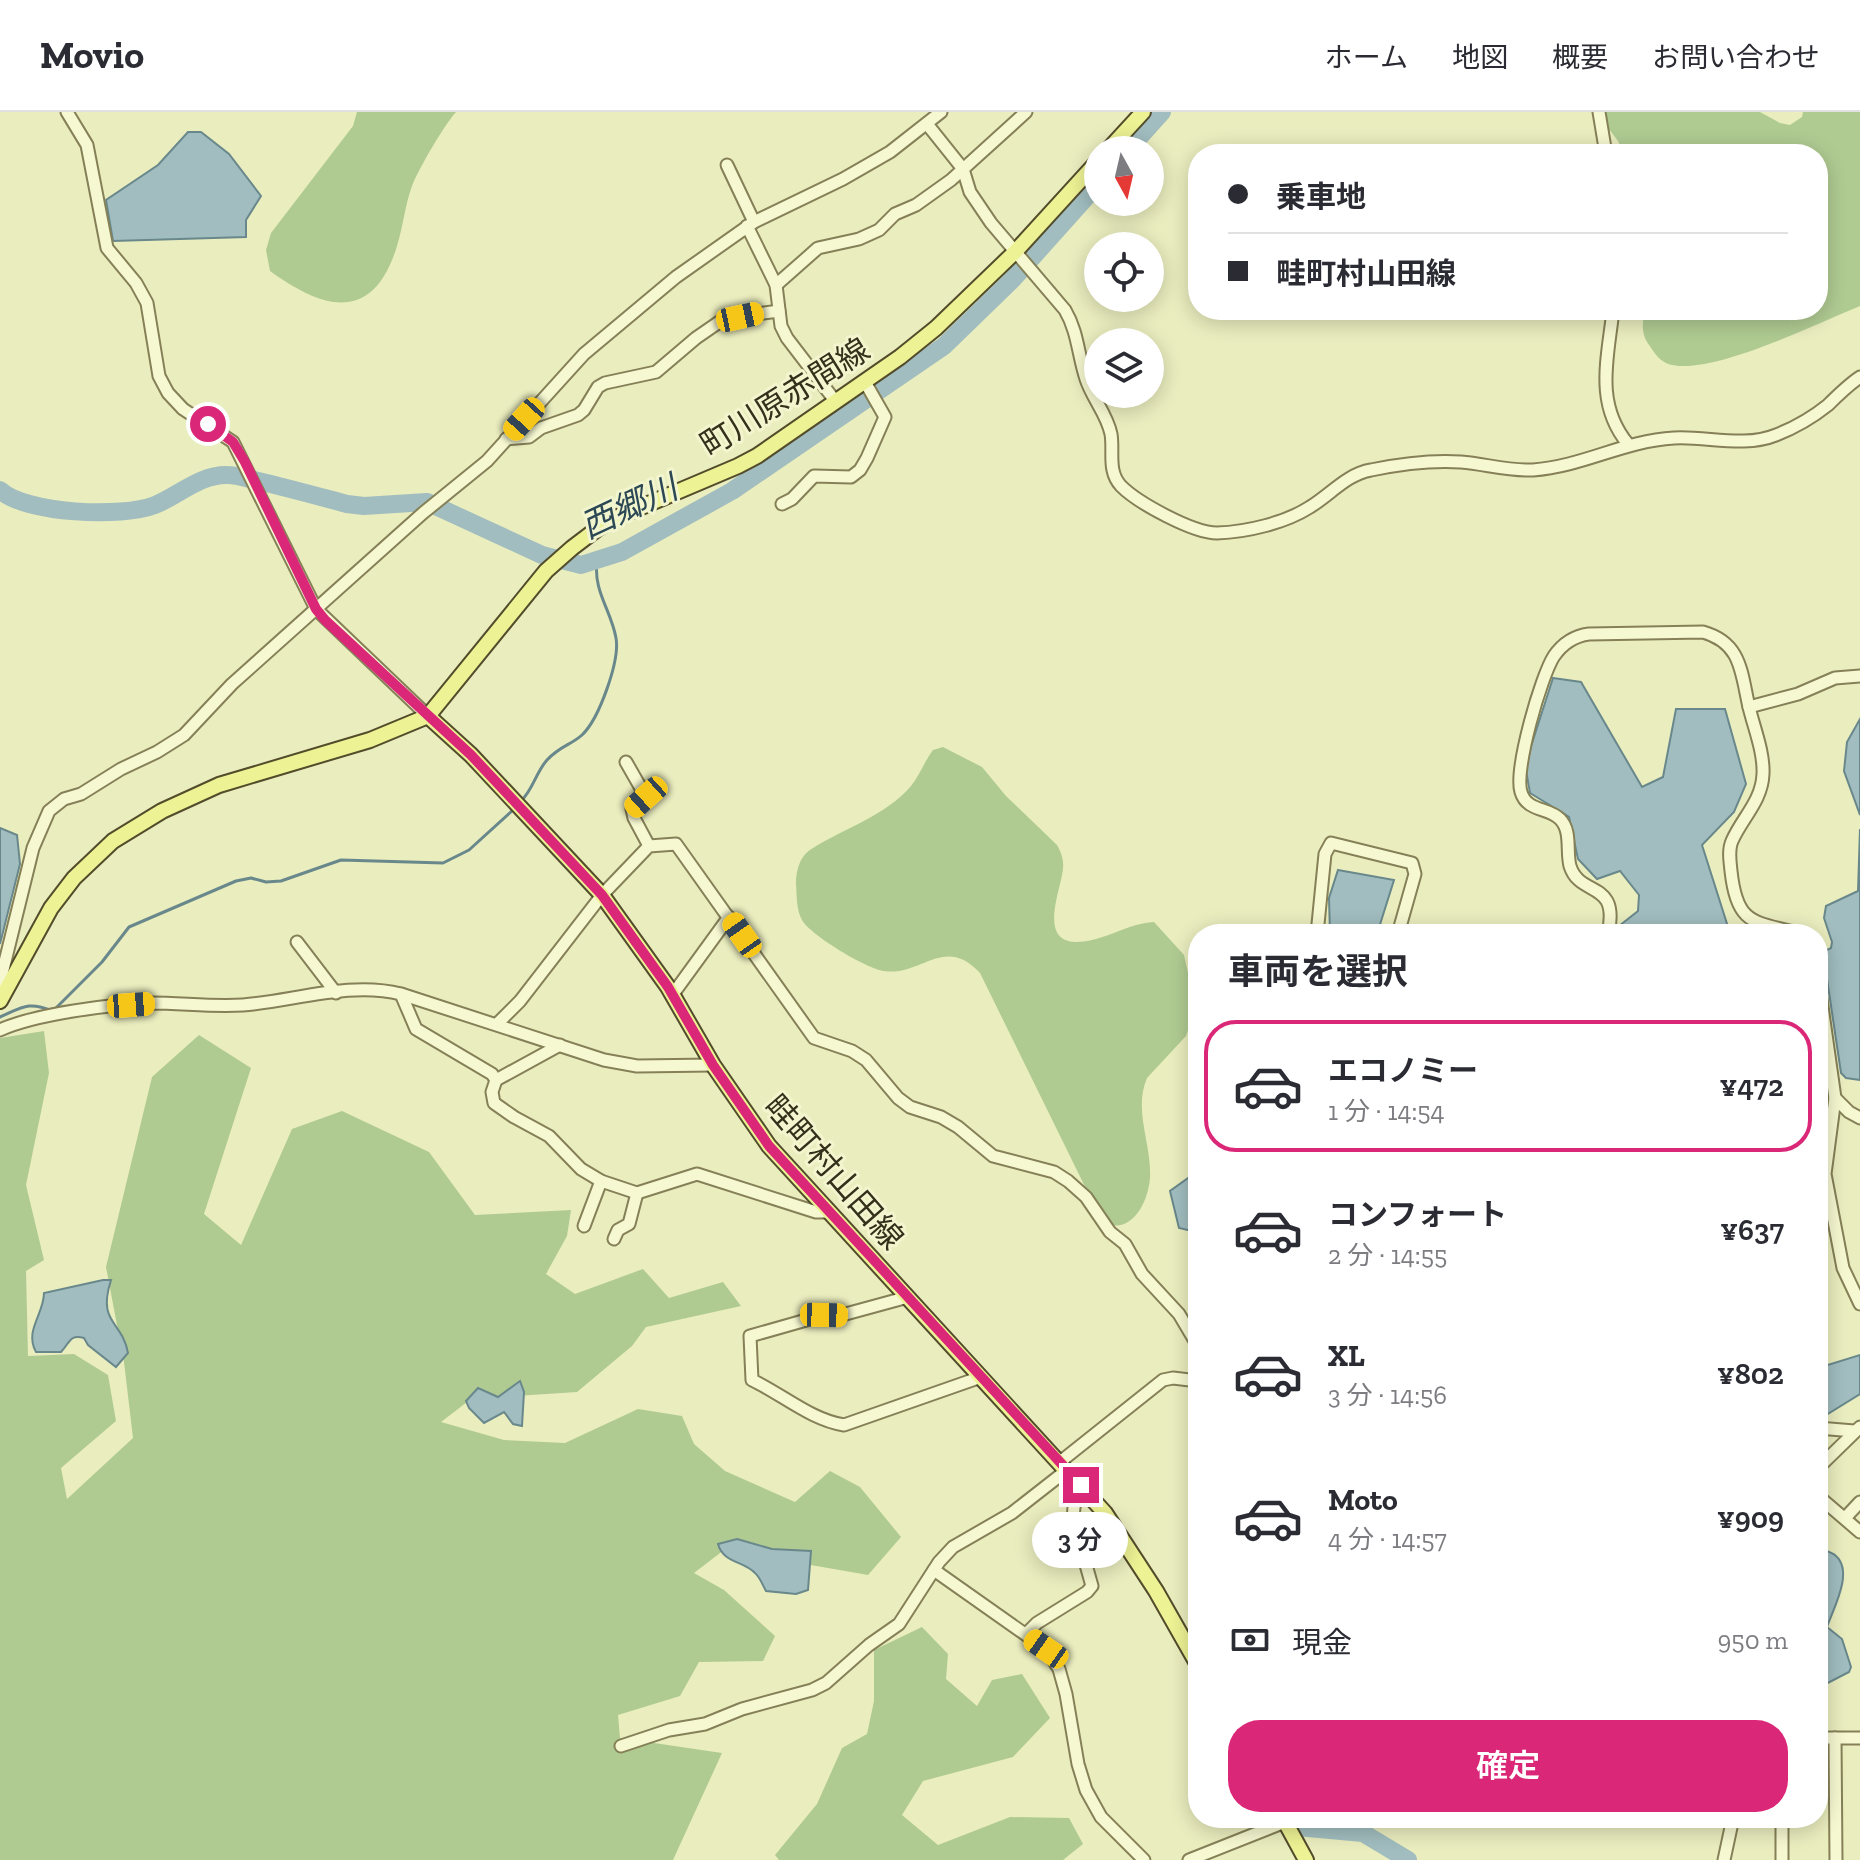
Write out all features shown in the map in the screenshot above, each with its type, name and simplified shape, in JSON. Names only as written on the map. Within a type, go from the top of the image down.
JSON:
[{"type":"main road","points":[[1121,136],[1143,112]]},
{"type":"main road","name":"町川原赤間線","points":[[0,1001],[51,908],[74,878],[113,841],[162,811],[219,785],[370,740],[428,716],[546,571],[572,548],[620,516],[738,466],[865,382],[936,328],[1019,257],[1084,178]]},
{"type":"main road","name":"畦町村山田線","points":[[428,716],[471,755],[602,895],[673,994],[713,1065],[769,1146],[1081,1485],[1129,1549],[1188,1648]]},
{"type":"main road","points":[[1288,1828],[1306,1860]]},
{"type":"street","points":[[67,112],[87,145],[107,248],[136,283],[147,303],[163,385],[183,409],[233,442],[316,609],[428,716]]},
{"type":"street","points":[[0,982],[33,848],[49,811],[64,799],[81,794],[184,735],[232,684],[426,511],[487,461],[584,354],[676,277],[751,224],[890,152],[941,112]]},
{"type":"street","points":[[776,285],[818,248],[859,239],[879,230],[895,214],[916,205],[963,169],[1026,112]]},
{"type":"street","points":[[1599,112],[1604,144]]},
{"type":"street","points":[[927,124],[963,169],[970,192],[991,223],[1073,323],[1085,379],[1111,431],[1112,467],[1121,486],[1171,519],[1202,532],[1266,525],[1307,510],[1353,474],[1367,470],[1434,462],[1530,470],[1602,455],[1628,444],[1677,438],[1736,441],[1772,437],[1825,407],[1860,377]]},
{"type":"street","points":[[727,165],[776,285],[781,326],[793,348],[836,402]]},
{"type":"street","points":[[506,439],[529,437],[541,428],[578,415],[598,387],[605,383],[645,377],[656,372],[725,318],[779,311]]},
{"type":"street","points":[[1612,320],[1606,400],[1609,413],[1628,444]]},
{"type":"street","points":[[782,504],[792,499],[814,476],[851,477],[860,470],[885,417],[865,382]]},
{"type":"street","points":[[1610,924],[1610,907],[1605,896],[1575,877],[1570,865],[1566,829],[1560,819],[1534,808],[1524,800],[1520,791],[1518,774],[1546,673],[1554,656],[1577,636],[1703,632],[1717,636],[1732,647],[1739,664],[1763,774],[1753,807],[1730,845],[1733,886],[1745,915],[1758,924]]},
{"type":"street","points":[[1749,707],[1798,694],[1835,678],[1860,676]]},
{"type":"street","points":[[626,762],[646,797],[632,809],[649,846]]},
{"type":"street","points":[[1318,924],[1325,854],[1331,843],[1412,863],[1415,874],[1401,924]]},
{"type":"street","points":[[497,1024],[538,979],[602,895],[649,846],[676,844],[814,1038],[852,1051],[866,1060],[898,1098],[910,1107],[941,1117],[958,1127],[993,1156],[1054,1172],[1086,1197],[1110,1232],[1129,1249],[1142,1274],[1179,1314],[1188,1329]]},
{"type":"street","points":[[673,994],[729,917]]},
{"type":"street","points":[[297,942],[336,993]]},
{"type":"street","points":[[0,1030],[18,1022],[113,1006],[150,1003],[224,1006],[376,990],[401,994],[604,1060],[637,1066],[713,1065]]},
{"type":"street","points":[[401,994],[416,1029],[481,1066],[496,1080]]},
{"type":"street","points":[[560,1045],[496,1080],[492,1092],[494,1103],[549,1136],[581,1169],[601,1181],[637,1193],[697,1174],[827,1212]]},
{"type":"street","points":[[1828,1049],[1835,1098],[1828,1151]]},
{"type":"street","points":[[1835,1098],[1860,1118]]},
{"type":"street","points":[[584,1226],[601,1181]]},
{"type":"street","points":[[1828,1190],[1843,1268],[1860,1304]]},
{"type":"street","points":[[614,1239],[618,1230],[629,1224],[637,1193]]},
{"type":"street","points":[[908,1297],[750,1336],[752,1380],[774,1390],[794,1406],[844,1425],[981,1377]]},
{"type":"street","points":[[621,1746],[669,1730],[705,1724],[826,1683],[869,1645],[899,1624],[953,1547],[1012,1513],[1163,1380],[1188,1380]]},
{"type":"street","points":[[1828,1428],[1857,1429]]},
{"type":"street","points":[[1828,1458],[1857,1429]]},
{"type":"street","points":[[1026,1634],[1037,1623],[1092,1586],[1073,1519],[1081,1485]]},
{"type":"street","points":[[1845,1518],[1860,1502]]},
{"type":"street","points":[[1828,1504],[1860,1532]]},
{"type":"street","points":[[934,1570],[1046,1649],[1059,1669],[1086,1790],[1101,1817],[1144,1860]]},
{"type":"street","points":[[1828,1738],[1860,1738]]},
{"type":"street","points":[[1835,1738],[1836,1860]]},
{"type":"street","points":[[1189,1860],[1265,1828]]},
{"type":"street","points":[[1724,1860],[1731,1828]]},
{"type":"street","points":[[1782,1828],[1782,1860]]},
{"type":"green space","points":[[357,112],[456,112],[412,186],[397,246],[387,271],[375,288],[361,298],[345,302],[328,301],[309,295],[270,271],[266,250],[271,233],[353,126]]},
{"type":"green space","points":[[1596,112],[1760,112],[1790,125],[1802,117],[1803,112],[1860,112],[1860,306],[1828,320],[1828,144],[1619,144]]},
{"type":"green space","points":[[1644,320],[1828,320],[1734,357],[1684,366],[1666,363],[1654,353],[1646,341]]},
{"type":"green space","points":[[943,747],[982,767],[1006,796],[1057,845],[1063,865],[1054,923],[1057,933],[1064,939],[1086,941],[1154,922],[1184,955],[1188,973],[1188,1030],[1147,1078],[1143,1090],[1142,1115],[1150,1165],[1149,1187],[1137,1213],[1124,1224],[1106,1224],[1094,1205],[980,973],[955,957],[944,957],[897,971],[876,969],[827,942],[800,916],[796,879],[805,855],[889,806],[911,786],[933,750]]},
{"type":"green space","points":[[44,1031],[49,1073],[26,1185],[44,1260],[26,1271],[28,1356],[74,1354],[108,1375],[116,1421],[61,1468],[67,1499],[133,1438],[124,1362],[106,1267],[152,1077],[199,1035],[251,1068],[204,1214],[241,1245],[292,1129],[342,1111],[429,1152],[475,1215],[571,1210],[567,1236],[546,1274],[575,1294],[643,1269],[669,1298],[723,1282],[741,1306],[646,1327],[632,1346],[577,1392],[471,1399],[441,1422],[504,1440],[565,1443],[638,1409],[682,1416],[694,1444],[725,1471],[795,1502],[830,1471],[860,1487],[901,1537],[868,1575],[724,1550],[694,1573],[724,1590],[775,1636],[763,1661],[699,1662],[680,1696],[618,1715],[620,1738],[722,1753],[673,1860],[0,1860],[0,1038]]},
{"type":"green space","points":[[922,1627],[948,1654],[946,1679],[977,1706],[992,1680],[1022,1674],[1050,1718],[1013,1757],[923,1781],[902,1815],[938,1845],[1010,1817],[1069,1818],[1083,1844],[1063,1860],[779,1860],[775,1855],[817,1804],[842,1748],[867,1734],[874,1701],[874,1650]]},
{"type":"water","points":[[188,132],[201,132],[229,154],[261,196],[246,220],[246,237],[113,241],[106,200],[158,165]]},
{"type":"water","points":[[1553,678],[1581,682],[1642,787],[1663,777],[1676,709],[1725,709],[1746,784],[1734,812],[1702,845],[1727,924],[1622,924],[1638,911],[1639,895],[1620,871],[1597,879],[1578,859],[1569,817],[1530,793],[1525,765]]},
{"type":"water","points":[[1860,719],[1860,815],[1844,771],[1847,742]]},
{"type":"water","points":[[0,828],[17,835],[20,864],[0,944]]},
{"type":"water","points":[[1860,829],[1860,1080],[1846,1078],[1841,1073],[1828,986],[1828,950],[1832,942],[1824,918],[1826,906],[1858,891]]},
{"type":"water","points":[[1338,870],[1394,880],[1380,924],[1330,924],[1329,898]]},
{"type":"water","points":[[1188,1178],[1188,1230],[1179,1228],[1170,1191]]},
{"type":"water","points":[[111,1280],[107,1294],[109,1314],[128,1353],[116,1367],[79,1337],[73,1338],[61,1352],[36,1352],[32,1337],[44,1293]]},
{"type":"water","points":[[1860,1355],[1860,1394],[1828,1414],[1828,1365]]},
{"type":"water","points":[[520,1381],[524,1392],[522,1426],[513,1424],[504,1412],[484,1423],[469,1408],[466,1401],[478,1388],[498,1397]]},
{"type":"water","points":[[737,1539],[772,1549],[811,1551],[808,1590],[796,1594],[766,1591],[755,1573],[724,1555],[718,1544]]},
{"type":"water","points":[[1828,1552],[1841,1563],[1843,1581],[1828,1624]]},
{"type":"water","points":[[1828,1628],[1842,1639],[1851,1667],[1849,1672],[1828,1683]]},
{"type":"waterway","name":"西郷川","points":[[1141,136],[1162,112]]},
{"type":"waterway","name":"西郷川","points":[[0,490],[13,498],[52,509],[121,512],[155,505],[208,478],[231,475],[347,504],[364,506],[427,502],[542,555],[581,565],[622,552],[732,491],[944,346],[1013,279],[1084,200]]},
{"type":"waterway","points":[[521,801],[547,760],[589,727],[611,675],[616,638],[600,591],[597,561]]},
{"type":"waterway","points":[[0,1017],[31,1006],[53,1011],[102,962],[129,927],[236,881],[251,878],[266,882],[281,881],[341,860],[443,863],[469,850],[513,810]]},
{"type":"waterway","points":[[1308,1828],[1363,1833],[1408,1860]]},
{"type":"route","points":[[208,424],[233,442],[245,462],[316,609],[325,620],[471,755],[602,895],[668,987],[713,1065],[769,1146],[1081,1485]]}]
